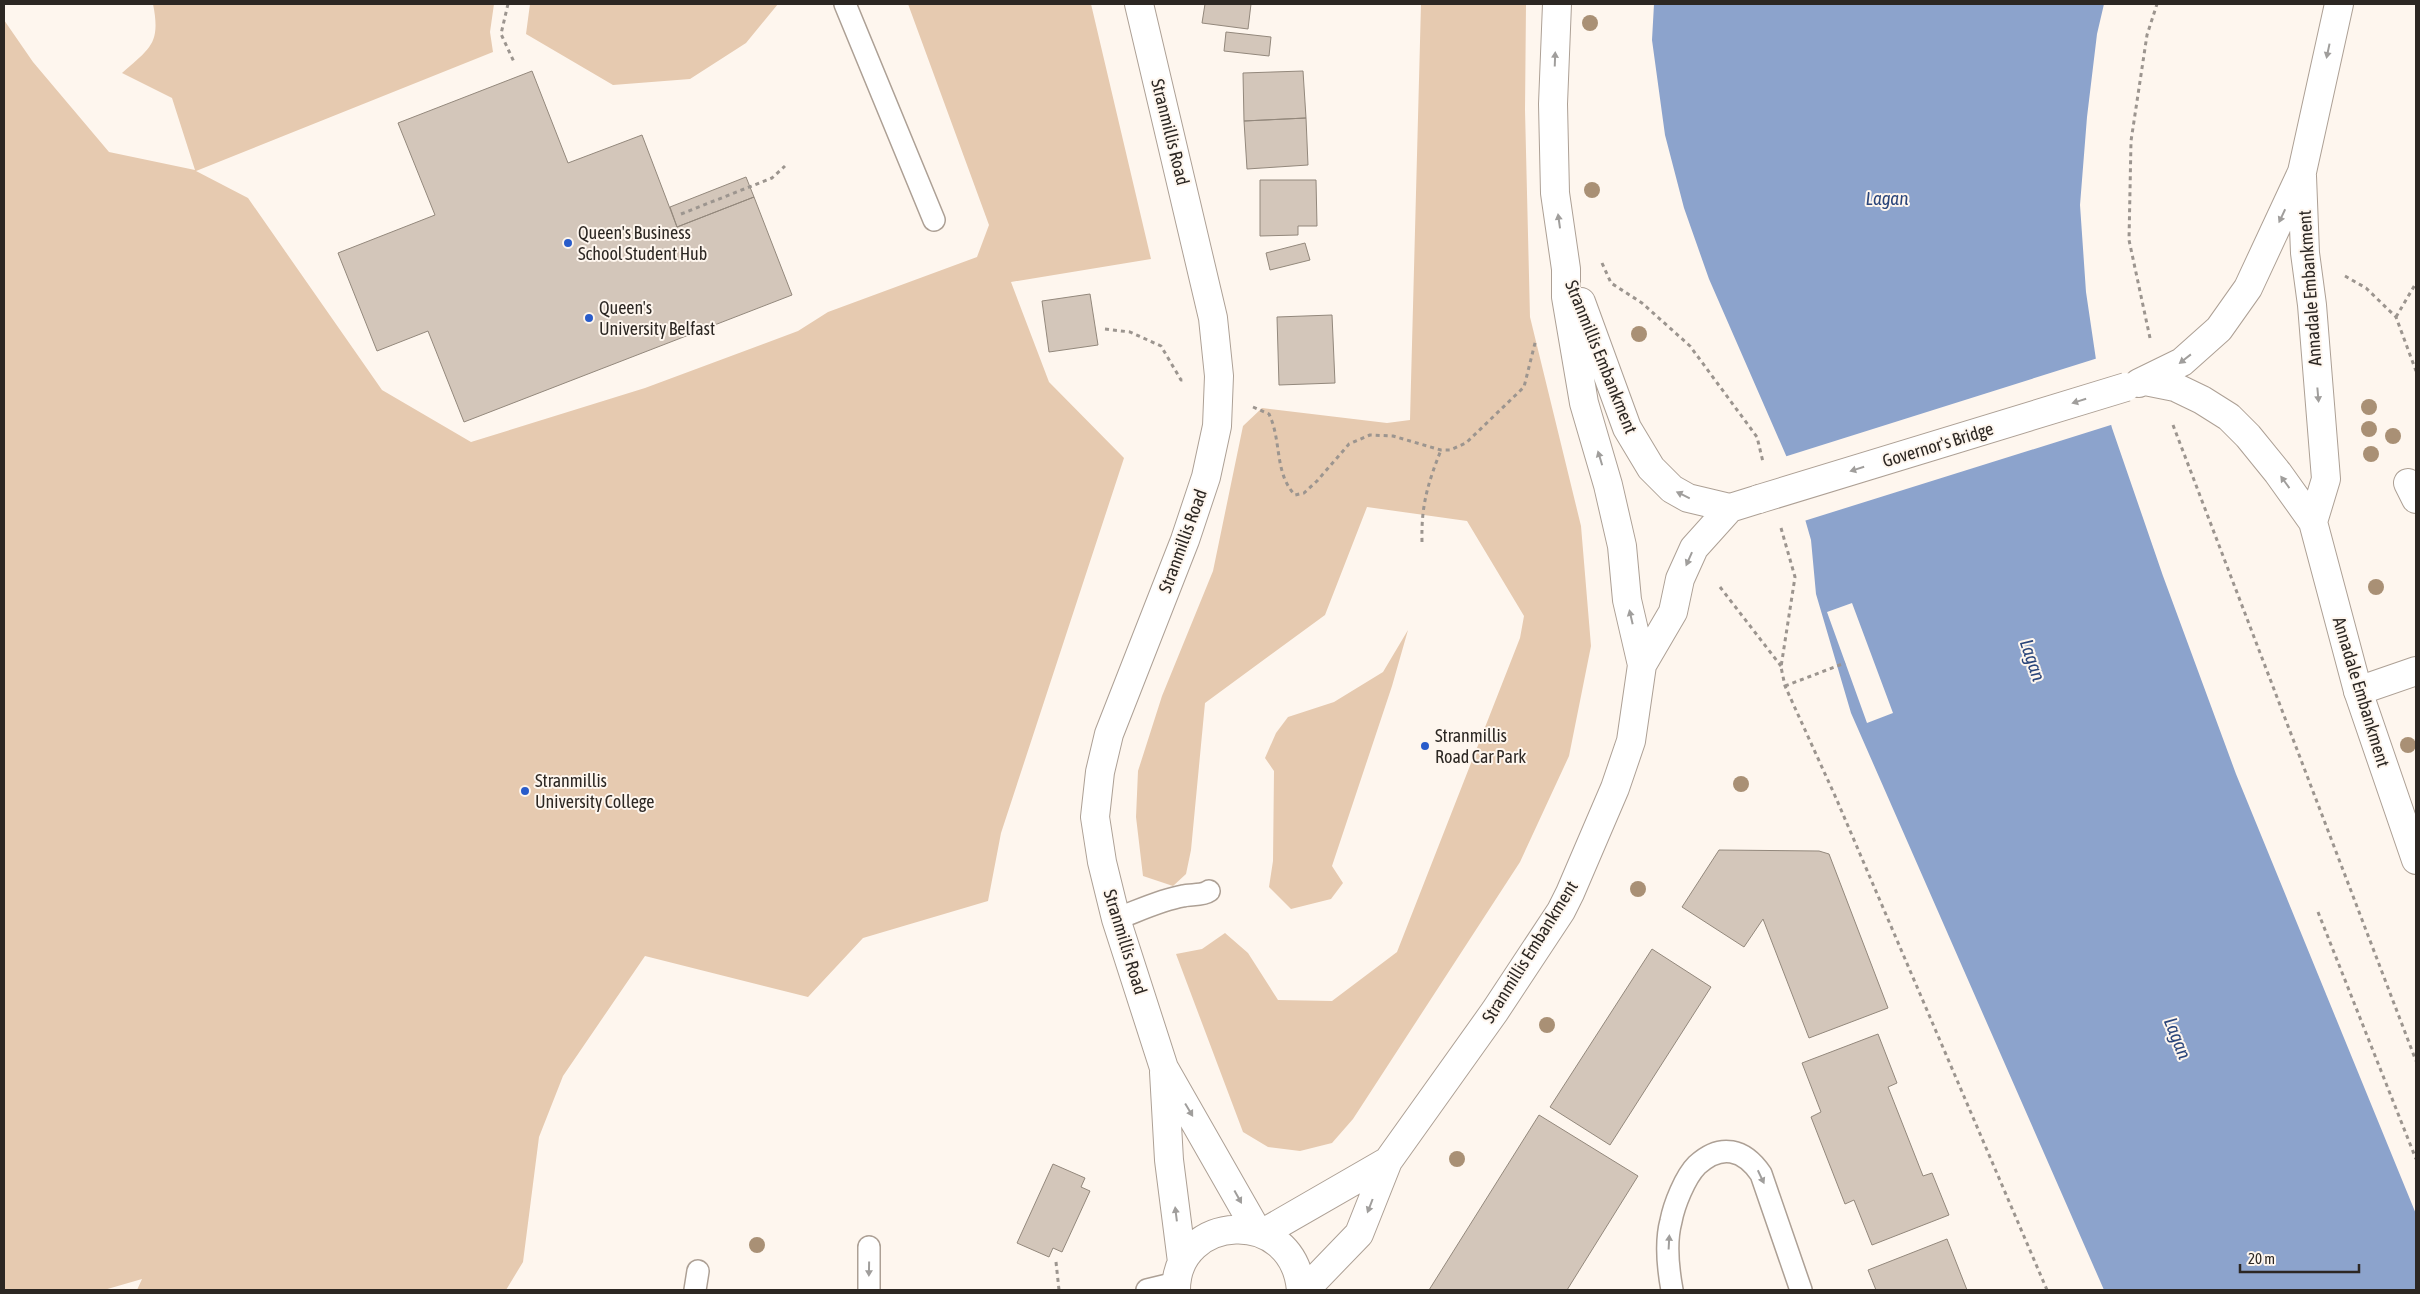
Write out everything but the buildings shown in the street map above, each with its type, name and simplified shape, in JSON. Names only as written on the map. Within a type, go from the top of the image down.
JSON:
[{"type":"street","name":"Stranmillis Road","points":[[1139,4],[1213,318],[1218,395],[1217,426],[1206,477],[1185,540],[1109,734],[1100,772],[1095,817],[1102,862],[1116,919],[1164,1068],[1260,1232]]},
{"type":"street","name":"Stranmillis Embankment","points":[[1305,1290],[1359,1234],[1388,1161],[1495,1011],[1570,893],[1615,788],[1631,741],[1642,665],[1627,600],[1622,546],[1608,485],[1584,403],[1566,297],[1566,269],[1555,193],[1553,104],[1557,4]]},
{"type":"street","name":"Annadale Embankment","points":[[2136,384],[2182,362],[2219,329],[2248,288],[2302,172],[2339,4]]},
{"type":"street","name":"Annadale Embankment","points":[[2302,172],[2305,253],[2312,305],[2326,479],[2313,522]]},
{"type":"street","name":"Stranmillis Embankment","points":[[1566,269],[1578,294],[1627,428],[1651,468],[1672,489],[1688,498],[1730,508],[1694,548],[1680,579],[1673,612],[1642,665]]},
{"type":"street","name":"Annadale Embankment","points":[[2136,384],[2175,388],[2202,400],[2228,417],[2248,436],[2278,473],[2313,522],[2358,691],[2416,860]]},
{"type":"street","name":"Governor's Bridge","points":[[1730,508],[2136,384]]},
{"type":"street","points":[[2358,691],[2416,671]]},
{"type":"street","name":"Stranmillis Road","points":[[1164,1068],[1178,1279]]},
{"type":"street","name":"Stranmillis Embankment","points":[[1260,1232],[1388,1161]]},
{"type":"street","points":[[1178,1279],[1195,1246],[1212,1234],[1233,1229],[1260,1232],[1284,1248],[1294,1261],[1300,1277],[1301,1290]]},
{"type":"lane","points":[[845,4],[934,220]]},
{"type":"lane","points":[[1116,919],[1156,903],[1209,891]]},
{"type":"lane","points":[[1672,1290],[1668,1265],[1670,1222],[1681,1192],[1696,1166],[1717,1153],[1739,1153],[1752,1161],[1761,1174],[1801,1290]]},
{"type":"lane","points":[[869,1247],[869,1290]]},
{"type":"lane","points":[[1147,1290],[1178,1279]]},
{"type":"path","points":[[508,4],[501,34],[514,62]]},
{"type":"path","points":[[2151,343],[2129,240],[2131,141],[2148,35],[2157,4]]},
{"type":"path","points":[[681,214],[772,178],[785,166]]},
{"type":"path","points":[[2344,276],[2366,288],[2396,317],[2416,371]]},
{"type":"path","points":[[1612,283],[1642,303],[1690,346],[1757,437],[1764,465]]},
{"type":"path","points":[[2396,317],[2416,283]]},
{"type":"path","points":[[1105,329],[1130,332],[1162,346],[1181,380],[1270,414],[1276,429],[1281,472],[1286,486],[1295,495],[1304,493],[1318,481],[1349,444],[1370,435],[1393,436],[1441,450],[1450,450],[1466,443],[1524,387],[1538,331]]},
{"type":"path","points":[[2173,424],[2416,1062]]},
{"type":"path","points":[[1422,542],[1421,514],[1441,450]]},
{"type":"path","points":[[1780,521],[1795,577],[1781,666],[1785,686],[1836,798],[2047,1290]]},
{"type":"path","points":[[1720,587],[1781,666]]},
{"type":"path","points":[[1785,686],[1845,663]]},
{"type":"path","points":[[2318,912],[2416,1159]]},
{"type":"path","points":[[1056,1262],[1059,1290]]},
{"type":"shaded area","name":"Stranmillis University College","points":[[153,4],[494,4],[490,32],[493,52],[196,171],[248,198],[382,390],[471,442],[645,388],[798,331],[828,312],[977,257],[989,225],[908,4],[1091,4],[1151,259],[1011,282],[1049,382],[1124,458],[1001,833],[988,901],[863,938],[808,997],[645,956],[563,1076],[539,1137],[523,1262],[506,1290],[137,1290],[142,1279],[104,1290],[4,1290],[4,20],[33,62],[109,152],[195,170],[172,98],[122,73],[151,44],[155,28]]},
{"type":"shaded area","points":[[530,4],[778,4],[746,43],[690,79],[613,85],[526,34]]},
{"type":"shaded area","points":[[1421,4],[1526,4],[1525,110],[1530,317],[1581,526],[1591,646],[1569,756],[1520,862],[1353,1119],[1332,1143],[1300,1151],[1268,1147],[1243,1132],[1176,954],[1202,949],[1225,933],[1248,953],[1278,1000],[1332,1001],[1397,952],[1520,638],[1524,616],[1467,521],[1367,507],[1325,615],[1205,703],[1191,850],[1186,874],[1173,886],[1143,876],[1136,817],[1138,771],[1162,696],[1213,571],[1243,426],[1262,408],[1387,423],[1410,420]]},
{"type":"shaded area","points":[[1408,630],[1392,686],[1332,866],[1343,883],[1331,899],[1291,909],[1269,887],[1273,861],[1274,771],[1265,758],[1276,733],[1288,717],[1334,702],[1383,672]]},
{"type":"water","name":"Lagan","points":[[1654,4],[2104,4],[2097,34],[2087,117],[2080,205],[2086,292],[2099,380],[2112,428],[2163,576],[2236,774],[2416,1214],[2416,1290],[2104,1290],[1851,713],[1816,594],[1811,540],[1788,460],[1709,279],[1684,208],[1665,135],[1652,40]]},
{"type":"pier","points":[[2098,358],[2101,380],[2114,424],[1804,521],[1784,457]]},
{"type":"pier","points":[[1852,603],[1893,713],[1867,723],[1827,612]]},
{"type":"place","name":"Queen's Business School Student Hub","points":[[568,243]]},
{"type":"place","name":"Queen's University Belfast","points":[[589,318]]},
{"type":"place","name":"Stranmillis Road Car Park","points":[[1425,746]]},
{"type":"place","name":"Stranmillis University College","points":[[525,791]]}]
